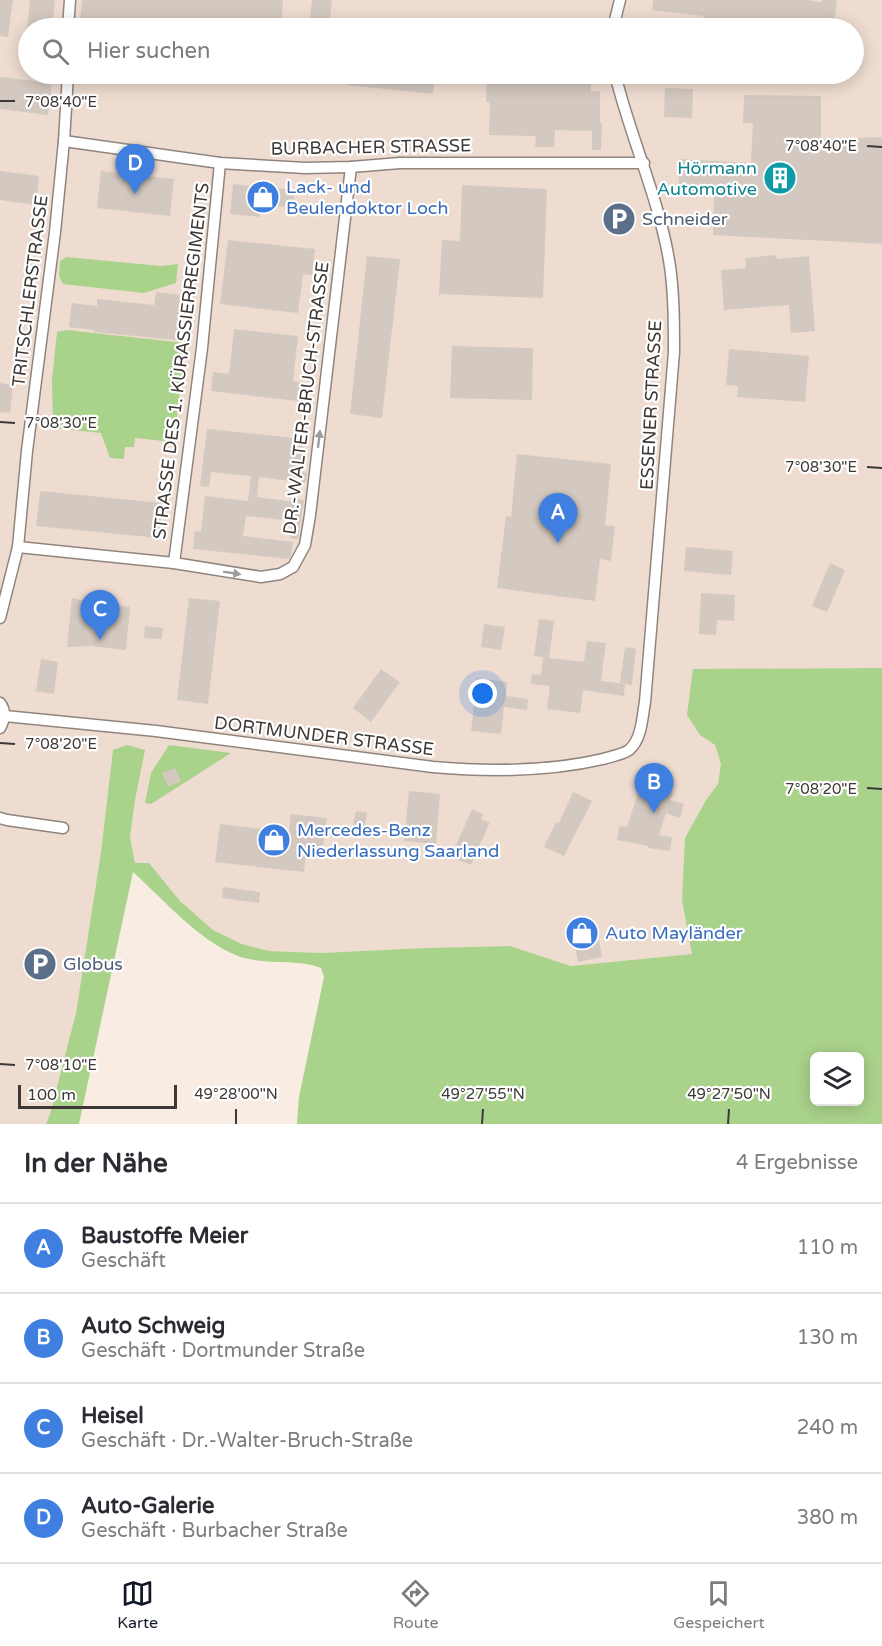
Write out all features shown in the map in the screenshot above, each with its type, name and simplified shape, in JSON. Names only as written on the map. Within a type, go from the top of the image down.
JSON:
[{"type":"street","points":[[69,18],[70,0]]},
{"type":"street","points":[[616,18],[620,0]]},
{"type":"street","name":"TRITSCHLERSTRASSE","points":[[0,618],[18,547],[27,451],[55,232],[67,84]]},
{"type":"street","name":"ESSENER STRASSE","points":[[618,84],[658,213],[669,260],[673,301],[674,352],[650,662],[642,722],[635,743]]},
{"type":"street","name":"BURBACHER STRASSE","points":[[64,141],[220,163],[305,168],[410,163],[644,163]]},
{"type":"street","name":"STRASSE DES 1. KÜRASSIERREGIMENTS","points":[[174,563],[202,348],[220,163]]},
{"type":"street","name":"DR.-WALTER-BRUCH-STRASSE","points":[[18,547],[174,563],[261,577],[280,574],[294,567],[305,545],[310,515],[351,167]]},
{"type":"street","points":[[0,703],[5,716],[0,728]]},
{"type":"street","name":"DORTMUNDER STRASSE","points":[[5,716],[156,731],[466,770],[543,768],[593,761],[620,754],[635,743]]},
{"type":"street","points":[[0,818],[63,828]]},
{"type":"shaded area","points":[[0,0],[882,0],[882,668],[693,670],[700,735],[715,745],[721,764],[718,784],[706,800],[682,900],[693,954],[571,966],[510,946],[322,953],[269,951],[242,944],[213,930],[180,901],[149,863],[135,863],[130,837],[135,800],[113,750],[101,852],[76,1013],[46,1124],[0,1124]]},
{"type":"green space","points":[[66,257],[161,266],[178,264],[176,283],[144,293],[63,284],[59,276],[60,261]]},
{"type":"green space","points":[[67,330],[185,343],[174,442],[135,438],[134,447],[125,447],[124,459],[110,458],[101,433],[53,428],[52,380],[57,332]]},
{"type":"green space","points":[[882,668],[882,1124],[297,1124],[299,1097],[324,977],[321,968],[301,963],[259,961],[238,956],[223,949],[182,919],[133,872],[79,1124],[46,1124],[76,1013],[101,852],[113,750],[127,745],[145,750],[130,837],[135,863],[149,863],[180,901],[213,930],[242,944],[269,951],[322,953],[510,946],[571,966],[692,954],[682,900],[685,838],[706,800],[718,784],[721,764],[715,745],[700,735],[687,715],[693,669]]},
{"type":"green space","points":[[169,745],[231,753],[151,804],[145,803],[151,773]]},
{"type":"building","points":[[0,0],[13,0],[8,37],[0,36]]},
{"type":"building","points":[[30,0],[55,0],[53,18],[28,18]]},
{"type":"building","points":[[82,0],[283,0],[282,18],[80,18]]},
{"type":"building","points":[[312,0],[332,0],[330,18],[310,18]]},
{"type":"building","points":[[653,0],[807,0],[821,2],[822,0],[837,0],[835,18],[704,18],[704,16],[652,10]]},
{"type":"building","points":[[0,77],[18,79],[18,84],[52,84],[48,115],[0,109]]},
{"type":"building","points":[[348,84],[434,84],[433,94]]},
{"type":"building","points":[[487,84],[591,84],[591,91],[600,91],[601,150],[592,150],[592,131],[555,130],[554,147],[535,147],[536,136],[489,135],[490,103],[486,102]]},
{"type":"building","points":[[665,88],[693,89],[692,118],[664,117]]},
{"type":"building","name":"Hörmann Automotive","points":[[744,95],[821,96],[821,139],[882,137],[882,244],[713,235],[714,195],[678,193],[680,159],[751,163],[753,123],[743,123]]},
{"type":"building","points":[[0,171],[39,176],[36,205],[0,200]]},
{"type":"building","points":[[101,171],[174,179],[170,216],[97,208]]},
{"type":"building","name":"Lack- und Beulendoktor Loch","points":[[233,184],[295,190],[293,208],[261,204],[260,217],[230,214]]},
{"type":"building","points":[[462,185],[547,189],[543,298],[439,294],[442,240],[460,241]]},
{"type":"building","points":[[228,240],[315,249],[312,275],[303,274],[298,313],[220,304]]},
{"type":"building","points":[[776,255],[777,259],[809,256],[815,331],[791,333],[789,305],[724,310],[721,270],[746,268],[745,258]]},
{"type":"building","points":[[367,256],[400,259],[382,418],[350,414]]},
{"type":"building","points":[[156,292],[191,296],[186,341],[94,332],[94,330],[69,327],[72,303],[97,306],[97,299],[154,305]]},
{"type":"building","points":[[234,329],[298,336],[293,381],[308,383],[306,402],[211,391],[213,372],[229,374]]},
{"type":"building","points":[[452,346],[533,348],[532,400],[450,398]]},
{"type":"building","points":[[729,349],[809,356],[805,402],[737,397],[738,386],[726,385]]},
{"type":"building","points":[[0,383],[13,385],[10,413],[0,412]]},
{"type":"building","points":[[207,429],[304,439],[300,472],[307,473],[306,483],[259,477],[257,497],[295,502],[295,499],[304,500],[298,539],[290,538],[292,521],[246,516],[243,536],[293,542],[289,559],[193,549],[195,531],[201,532],[205,496],[248,501],[251,476],[211,472],[209,487],[200,486]]},
{"type":"building","points":[[517,454],[611,464],[605,525],[615,526],[611,561],[600,559],[595,601],[497,588],[506,516],[511,517]]},
{"type":"building","points":[[40,491],[162,503],[159,538],[36,526]]},
{"type":"building","points":[[686,547],[733,551],[731,575],[684,571]]},
{"type":"building","points":[[830,563],[845,570],[827,612],[812,606]]},
{"type":"building","points":[[701,593],[735,595],[734,621],[717,620],[716,635],[699,634]]},
{"type":"building","points":[[72,598],[130,607],[126,650],[90,646],[67,647]]},
{"type":"building","points":[[189,598],[220,601],[208,704],[177,700]]},
{"type":"building","points":[[539,619],[554,621],[549,658],[534,656]]},
{"type":"building","points":[[484,624],[505,627],[501,650],[481,647]]},
{"type":"building","points":[[145,626],[163,628],[162,639],[144,638]]},
{"type":"building","points":[[587,641],[606,643],[601,681],[625,684],[624,696],[583,690],[580,713],[547,709],[550,686],[531,684],[532,674],[541,675],[543,657],[584,662]]},
{"type":"building","points":[[625,647],[636,649],[632,685],[620,683]]},
{"type":"building","points":[[41,659],[58,662],[54,694],[36,691]]},
{"type":"building","points":[[381,669],[400,682],[371,722],[353,708]]},
{"type":"building","points":[[477,678],[507,682],[506,696],[528,699],[527,710],[504,707],[501,734],[471,731]]},
{"type":"building","points":[[175,768],[181,781],[168,787],[162,773]]},
{"type":"building","points":[[641,783],[673,793],[670,800],[684,804],[680,818],[666,813],[659,835],[672,837],[670,851],[617,840],[619,826],[627,827]]},
{"type":"building","points":[[409,791],[440,794],[436,844],[404,841]]},
{"type":"building","points":[[573,792],[592,801],[564,856],[544,847],[556,822],[559,823]]},
{"type":"building","points":[[472,809],[483,814],[481,819],[490,822],[471,865],[451,857]]},
{"type":"building","points":[[356,811],[367,813],[365,826],[377,829],[375,839],[351,834]]},
{"type":"building","points":[[291,814],[327,818],[322,854],[306,852],[304,872],[215,862],[220,824],[289,832]]},
{"type":"building","points":[[223,887],[260,892],[259,903],[222,898]]},
{"type":"building","points":[[599,940],[602,957],[578,962],[575,945]]},
{"type":"place","name":"Hörmann Automotive","points":[[780,178]]},
{"type":"place","name":"Auto-Galerie","points":[[135,194]]},
{"type":"place","name":"Lack- und Beulendoktor Loch","points":[[263,197]]},
{"type":"place","name":"Schneider","points":[[619,219]]},
{"type":"place","name":"Baustoffe Meier","points":[[558,543]]},
{"type":"place","name":"Heisel","points":[[100,640]]},
{"type":"place","name":"Auto Schweig","points":[[654,813]]},
{"type":"place","name":"Mercedes-Benz Niederlassung Saarland","points":[[274,840]]},
{"type":"place","name":"Auto Mayländer","points":[[582,933]]},
{"type":"place","name":"Globus","points":[[40,964]]}]
